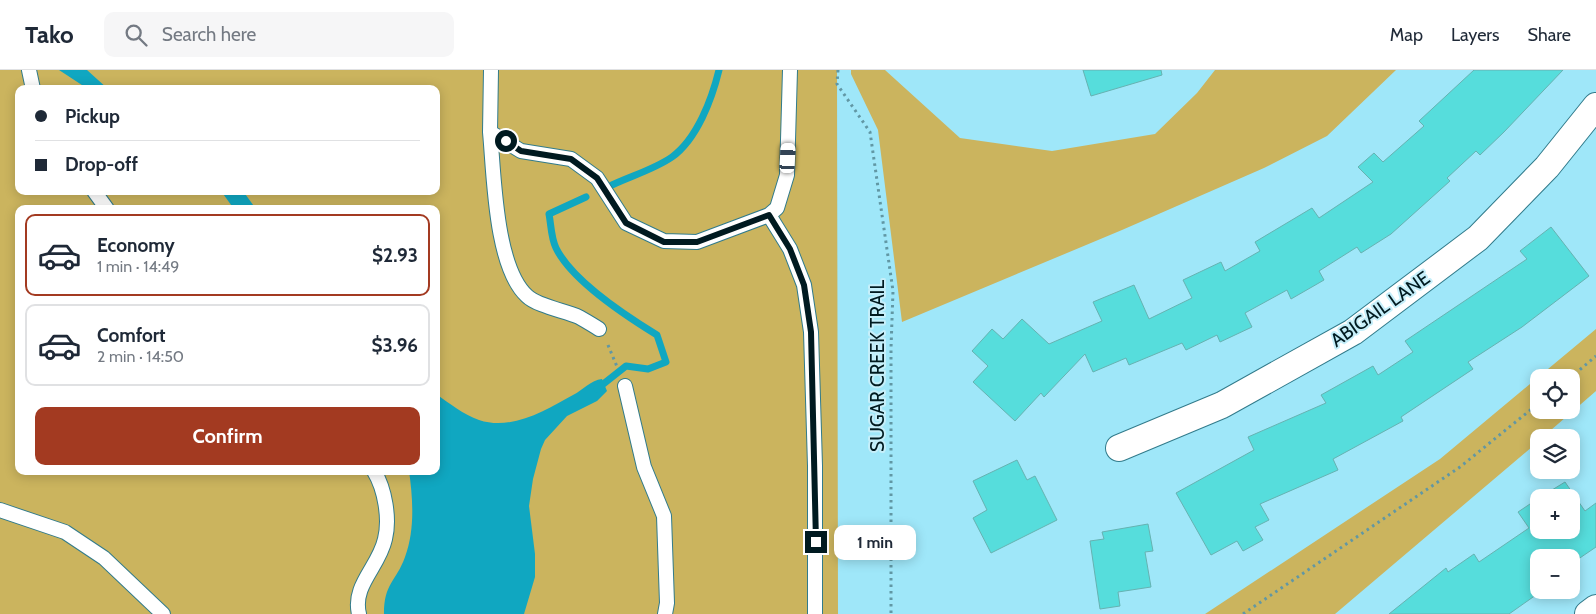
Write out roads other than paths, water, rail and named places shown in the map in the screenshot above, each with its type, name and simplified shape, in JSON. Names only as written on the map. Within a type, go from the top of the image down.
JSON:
[{"type":"street","name":"ABIGAIL LANE","points":[[1119,448],[1222,405],[1353,332],[1478,238],[1546,167],[1596,106]]},
{"type":"street","points":[[1588,614],[1596,608]]},
{"type":"lane","points":[[29,70],[32,85]]},
{"type":"lane","points":[[491,70],[490,132],[501,230],[514,280],[528,298],[580,318],[599,328]]},
{"type":"lane","points":[[490,132],[521,151],[571,159],[597,178],[626,223],[664,242],[697,242],[769,215],[777,208],[788,175],[790,70]]},
{"type":"lane","points":[[97,195],[105,205]]},
{"type":"lane","points":[[769,215],[790,249],[804,285],[811,332],[815,466],[815,614]]},
{"type":"lane","points":[[625,386],[644,467],[664,516],[667,603],[665,614]]},
{"type":"lane","points":[[359,614],[357,604],[358,593],[385,540],[386,510],[375,475]]},
{"type":"lane","points":[[0,510],[65,532],[104,558],[163,614]]},
{"type":"water","points":[[59,70],[87,70],[104,85],[82,85]]},
{"type":"water","points":[[224,195],[246,195],[253,205],[231,205]]},
{"type":"water","points":[[602,379],[607,391],[597,401],[567,416],[545,440],[541,449],[533,479],[529,506],[535,554],[535,577],[524,614],[384,614],[388,589],[402,565],[408,547],[412,525],[409,475],[440,475],[440,397],[473,418],[491,423],[504,423],[528,417],[552,407],[594,381]]},
{"type":"waterway","points":[[612,185],[658,165],[681,149],[696,129],[708,106],[719,70]]},
{"type":"waterway","points":[[586,197],[549,214],[554,244],[574,273],[587,285],[616,308],[657,335],[666,362],[648,369],[626,366],[597,389]]}]
